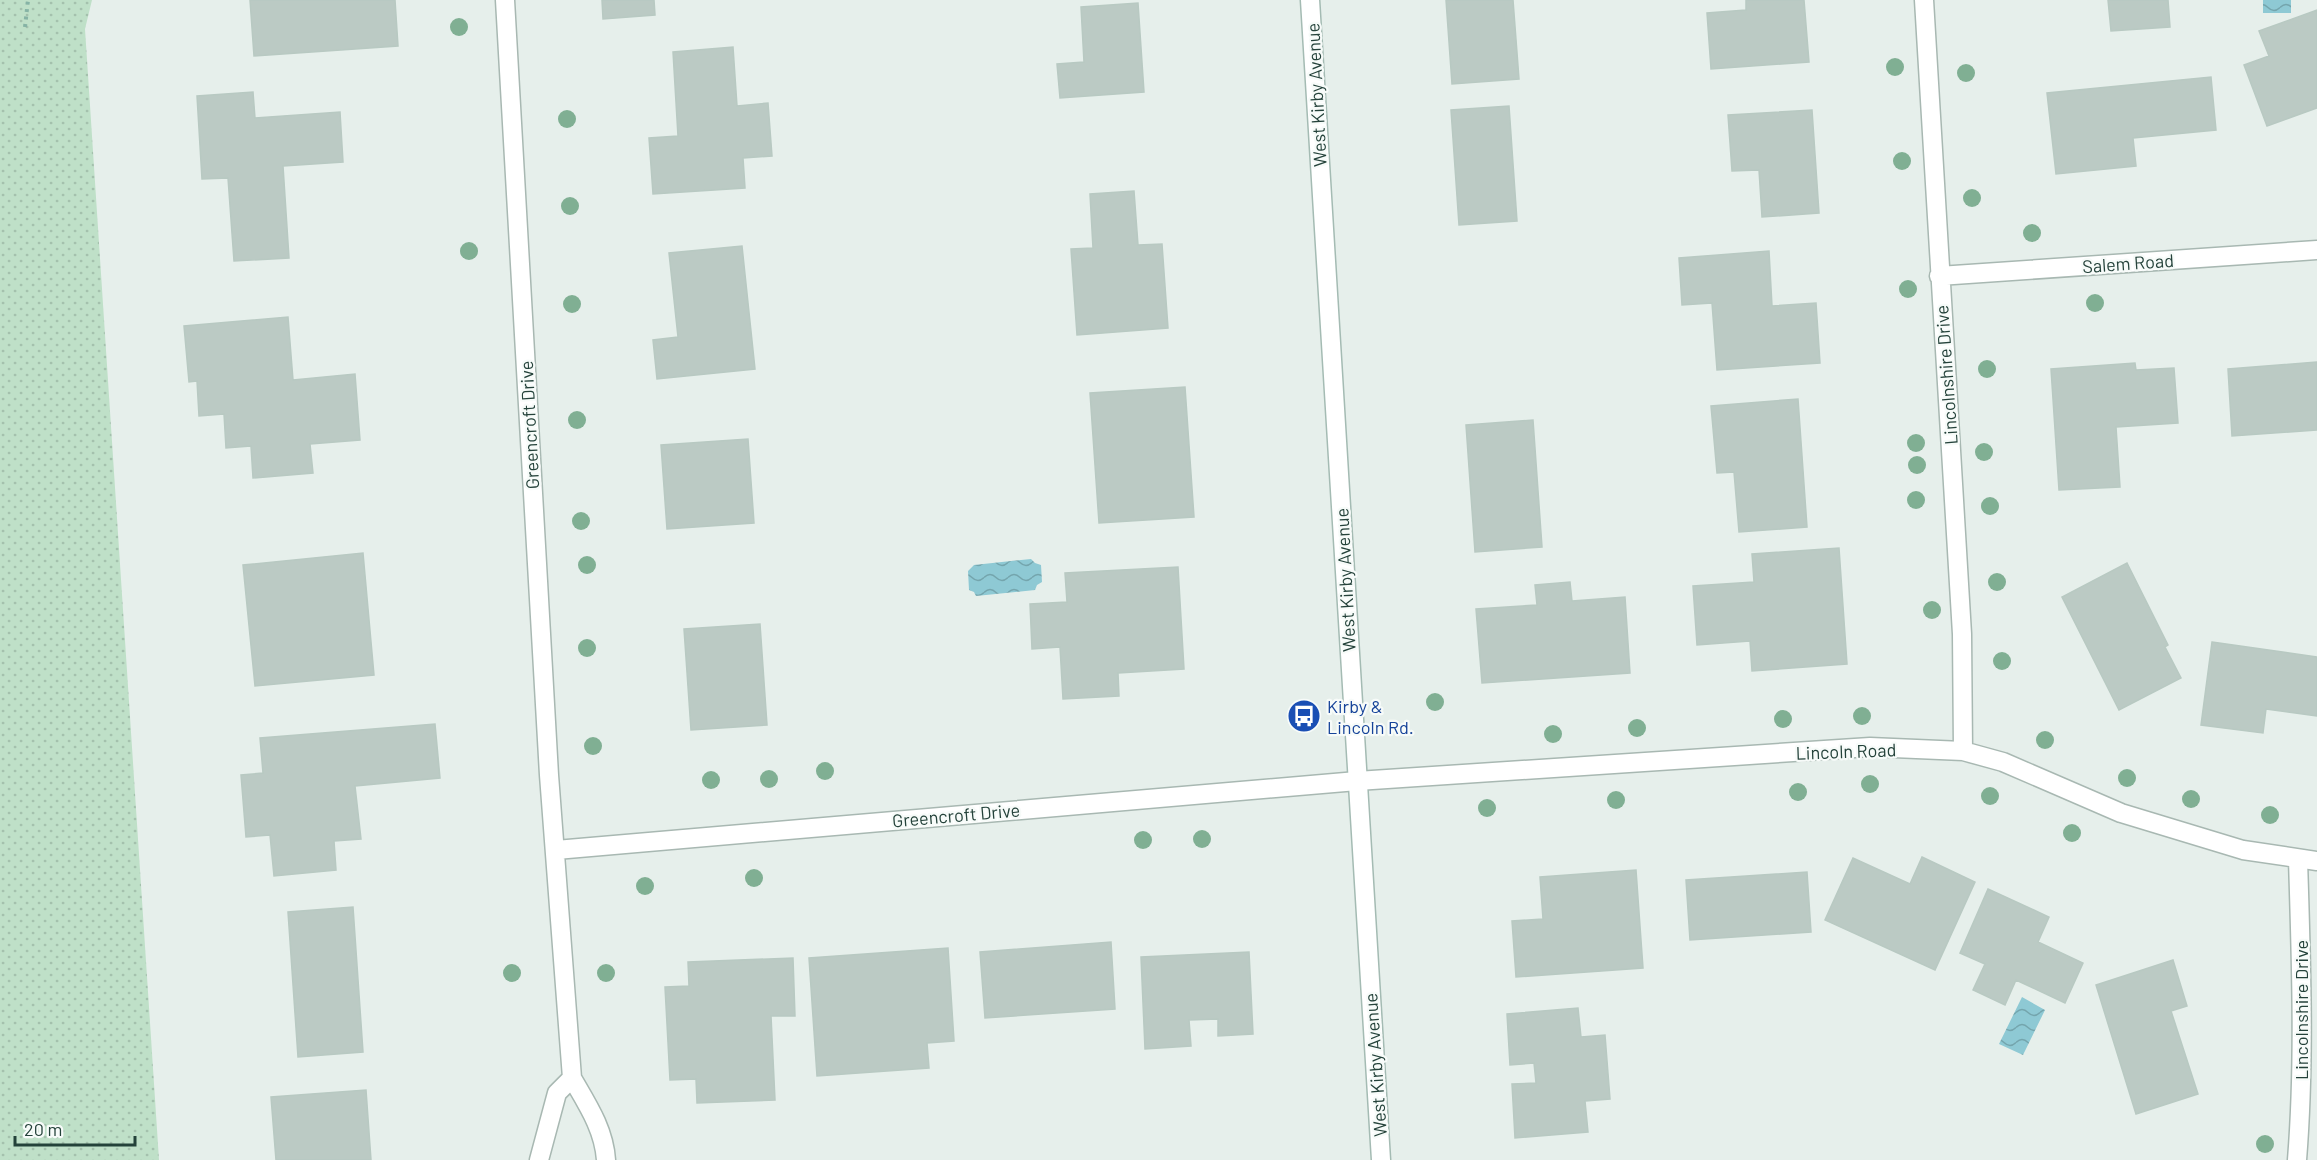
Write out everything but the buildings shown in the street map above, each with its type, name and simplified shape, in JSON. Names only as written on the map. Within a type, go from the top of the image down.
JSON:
[{"type":"street","name":"Greencroft Drive","points":[[505,0],[549,775],[572,1078],[594,1114],[605,1146],[606,1160]]},
{"type":"street","name":"West Kirby Avenue","points":[[1310,0],[1381,1160]]},
{"type":"street","name":"Lincolnshire Drive","points":[[1924,0],[1962,634],[1963,751]]},
{"type":"street","name":"Salem Road","points":[[1940,276],[2317,250]]},
{"type":"street","name":"Lincoln Road","points":[[1357,781],[1870,747],[1963,751],[2004,762],[2121,813],[2243,849],[2298,860],[2317,861]]},
{"type":"street","name":"Greencroft Drive","points":[[556,850],[1357,781]]},
{"type":"street","name":"Lincolnshire Drive","points":[[2297,1160],[2302,999],[2298,860]]},
{"type":"street","points":[[538,1160],[557,1093],[572,1078]]},
{"type":"path","points":[[25,27],[28,0]]},
{"type":"green space","points":[[0,0],[92,0],[85,29],[159,1160],[0,1160]]},
{"type":"water","points":[[2263,0],[2291,0],[2291,13],[2263,13]]},
{"type":"water","points":[[1031,559],[1041,565],[1042,582],[1035,590],[976,596],[969,590],[968,571],[974,565]]},
{"type":"water","points":[[2022,997],[2045,1010],[2023,1055],[1999,1044]]},
{"type":"place","name":"Kirby & Lincoln Rd.","points":[[1304,716]]}]
